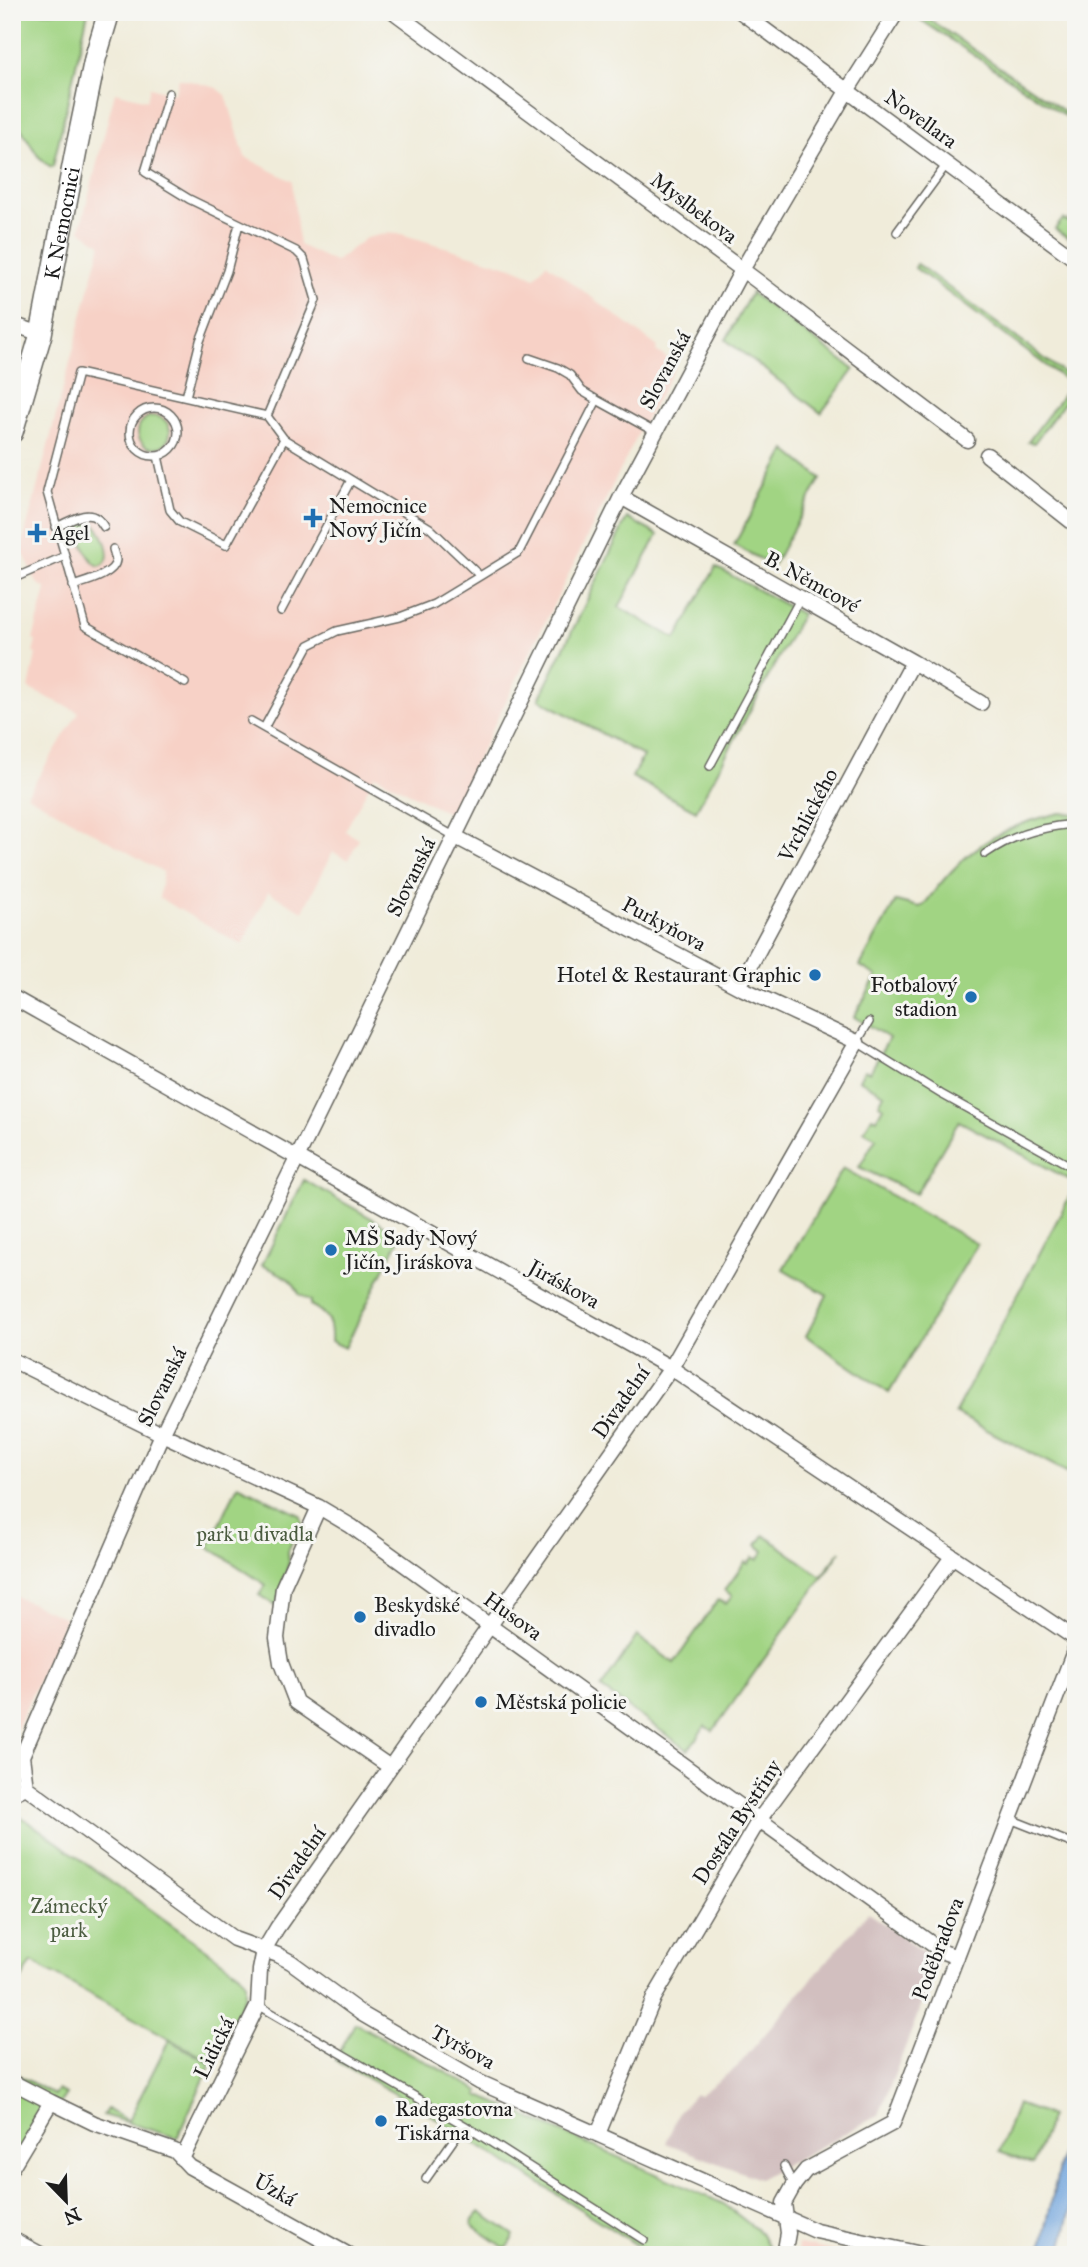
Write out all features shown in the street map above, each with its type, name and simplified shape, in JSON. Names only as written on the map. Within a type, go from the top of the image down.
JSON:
[{"type":"street","name":"K Nemocnici","points":[[12,432],[41,334],[95,59],[109,12]]},
{"type":"street","name":"Myslbekova","points":[[394,12],[967,440]]},
{"type":"street","name":"Novellara","points":[[741,12],[1076,260]]},
{"type":"street","name":"Slovanská","points":[[26,1787],[22,1756],[162,1434],[454,836],[656,432],[687,361],[847,90],[897,12]]},
{"type":"street","points":[[12,324],[41,334]]},
{"type":"street","points":[[987,456],[1076,525]]},
{"type":"street","name":"B. Němcové","points":[[621,498],[982,703]]},
{"type":"street","name":"Vrchlického","points":[[739,987],[914,662]]},
{"type":"street","name":"Purkyňova","points":[[454,836],[739,987],[857,1042]]},
{"type":"street","name":"Jiráskova","points":[[12,997],[671,1368],[1076,1639]]},
{"type":"street","name":"Divadelní","points":[[264,1950],[671,1368],[857,1042]]},
{"type":"street","name":"Husova","points":[[12,1360],[162,1434],[320,1507],[351,1526],[943,1952],[957,1957]]},
{"type":"street","points":[[320,1507],[283,1587],[277,1638],[281,1663],[296,1702],[390,1767]]},
{"type":"street","name":"Dostála Bystřiny","points":[[598,2134],[654,1998],[699,1918],[759,1821],[952,1557]]},
{"type":"street","name":"Poděbradova","points":[[794,2185],[806,2170],[893,2123],[1076,1646]]},
{"type":"street","points":[[12,1794],[26,1787]]},
{"type":"street","name":"Tyršova","points":[[26,1787],[234,1939],[291,1962],[362,2014],[479,2082],[817,2231],[926,2255]]},
{"type":"street","name":"Lidická","points":[[182,2159],[258,2005],[264,1950]]},
{"type":"street","name":"Úzká","points":[[12,2082],[93,2123],[175,2151],[190,2167],[349,2255]]},
{"type":"street","points":[[12,2167],[51,2102]]},
{"type":"street","points":[[784,2255],[788,2233],[784,2203],[794,2185]]},
{"type":"street","points":[[12,2239],[42,2255]]},
{"type":"lane","points":[[169,93],[145,172],[189,199],[296,251],[304,259],[316,300],[267,416]]},
{"type":"lane","points":[[897,232],[947,164]]},
{"type":"lane","points":[[186,397],[200,341],[227,271],[239,224]]},
{"type":"lane","points":[[529,358],[558,368],[570,375],[582,391],[656,432]]},
{"type":"lane","points":[[185,683],[85,626],[47,492],[78,373],[267,416],[284,439],[430,528],[480,576]]},
{"type":"lane","points":[[168,412],[173,394]]},
{"type":"lane","points":[[264,728],[309,645],[337,631],[400,617],[434,604],[519,552],[597,400]]},
{"type":"lane","points":[[150,408],[160,408],[168,412],[175,419],[178,428],[174,446],[167,453],[158,456],[140,452],[131,436],[135,418],[150,408]]},
{"type":"lane","points":[[158,456],[170,510],[180,522],[226,545],[284,439]]},
{"type":"lane","points":[[281,611],[351,480]]},
{"type":"lane","points":[[56,527],[91,515],[99,518],[104,527]]},
{"type":"lane","points":[[73,586],[113,567],[116,560],[113,549]]},
{"type":"lane","points":[[12,579],[65,556]]},
{"type":"lane","points":[[710,766],[800,600]]},
{"type":"lane","points":[[251,721],[454,836]]},
{"type":"lane","points":[[985,854],[1036,830],[1076,824]]},
{"type":"lane","points":[[869,1023],[857,1042],[941,1094],[1076,1169]]},
{"type":"lane","points":[[1010,1819],[1076,1845]]},
{"type":"lane","points":[[258,2005],[464,2125],[645,2240]]},
{"type":"lane","points":[[311,2047],[316,2038]]},
{"type":"lane","points":[[426,2179],[464,2125]]},
{"type":"lane","points":[[784,2166],[794,2185]]},
{"type":"shaded area","name":"Nemocnice Nový Jičín","points":[[179,78],[217,88],[226,95],[245,157],[292,181],[299,245],[335,262],[366,238],[389,233],[401,234],[515,268],[535,277],[546,263],[658,347],[656,351],[677,364],[639,432],[450,814],[375,775],[345,831],[359,839],[348,860],[333,852],[303,911],[268,892],[242,945],[159,898],[163,872],[27,795],[79,712],[29,689],[36,654],[33,653],[36,641],[33,640],[46,589],[37,583],[25,556],[20,553],[101,244],[80,230],[115,92],[147,100],[150,87],[174,94]]},
{"type":"shaded area","points":[[12,1595],[66,1618],[12,1739]]},
{"type":"shaded area","points":[[868,1913],[938,1962],[879,2115],[759,2179],[666,2143],[679,2112],[695,2094],[698,2096],[737,2067]]},
{"type":"shaded area","points":[[798,2244],[813,2247],[851,2255],[797,2255]]},
{"type":"green space","points":[[12,12],[88,12],[51,167],[38,156],[12,114]]},
{"type":"green space","points":[[918,12],[1076,119],[1076,123],[912,14]]},
{"type":"green space","points":[[1076,212],[1076,227],[1068,238],[1055,229],[1063,219],[1068,222]]},
{"type":"green space","points":[[917,264],[1076,382],[1076,387],[1034,443],[1028,442],[1071,384],[915,268]]},
{"type":"green space","points":[[751,293],[854,369],[821,413],[726,340]]},
{"type":"green space","points":[[154,416],[165,421],[170,432],[165,443],[154,448],[143,443],[138,432],[143,421]]},
{"type":"green space","points":[[786,450],[821,478],[773,566],[734,545]]},
{"type":"green space","points":[[627,518],[658,535],[619,607],[676,639],[716,567],[802,614],[696,811],[632,777],[643,756],[539,699]]},
{"type":"green space","points":[[91,521],[100,530],[108,552],[105,563],[99,566],[88,554],[81,536],[82,525]]},
{"type":"green space","name":"Fotbalový stadion","points":[[1060,813],[1076,814],[1076,1183],[959,1121],[916,1194],[859,1167],[876,1138],[864,1131],[872,1117],[877,1119],[883,1107],[879,1104],[884,1094],[859,1080],[864,1070],[870,1072],[889,1038],[854,1017],[877,976],[860,966],[896,901],[919,907],[924,905],[952,871],[982,844],[1017,826]]},
{"type":"green space","points":[[843,1168],[977,1244],[889,1393],[806,1336],[827,1295],[783,1269]]},
{"type":"green space","name":"MŠ Sady Nový Jičín, Jiráskova","points":[[304,1180],[401,1235],[345,1348],[331,1341],[331,1328],[327,1319],[321,1311],[310,1305],[311,1301],[299,1294],[289,1280],[262,1265]]},
{"type":"green space","points":[[1071,1194],[1076,1197],[1076,1477],[955,1413]]},
{"type":"green space","name":"park u divadla","points":[[238,1485],[300,1515],[303,1523],[298,1525],[288,1552],[289,1562],[276,1606],[259,1595],[266,1585],[209,1547]]},
{"type":"green space","points":[[764,1535],[821,1576],[841,1551],[713,1731],[705,1726],[688,1750],[601,1688],[637,1636],[674,1663],[718,1600],[726,1604],[732,1596],[725,1590],[745,1562],[748,1564],[753,1557],[758,1560],[764,1551],[757,1545]]},
{"type":"green space","name":"Zámecký park","points":[[16,1815],[240,1974],[245,1982],[245,1996],[212,2062],[32,1962],[12,1995],[12,1820]]},
{"type":"green space","points":[[355,2023],[480,2091],[478,2095],[724,2204],[762,2234],[769,2255],[653,2255],[417,2106],[335,2060]]},
{"type":"green space","points":[[169,2040],[211,2064],[177,2138],[103,2115],[107,2109],[128,2121]]},
{"type":"green space","points":[[12,2072],[54,2095],[57,2090],[66,2094],[12,2180]]},
{"type":"green space","points":[[1017,2104],[1051,2116],[1033,2164],[999,2152]]},
{"type":"green space","points":[[480,2212],[514,2235],[508,2247],[505,2248],[472,2225]]},
{"type":"water","points":[[1076,2087],[1076,2188],[1060,2255],[1040,2255]]},
{"type":"place","name":"Nemocnice Nový Jičín","points":[[313,518]]},
{"type":"place","name":"Agel","points":[[37,533]]},
{"type":"place","name":"Hotel & Restaurant Graphic","points":[[815,975]]},
{"type":"place","name":"Fotbalový stadion","points":[[971,997]]},
{"type":"place","name":"MŠ Sady Nový Jičín, Jiráskova","points":[[331,1250]]},
{"type":"place","name":"Beskydské divadlo","points":[[360,1617]]},
{"type":"place","name":"Městská policie","points":[[481,1702]]},
{"type":"place","name":"Radegastovna Tiskárna","points":[[381,2121]]}]
